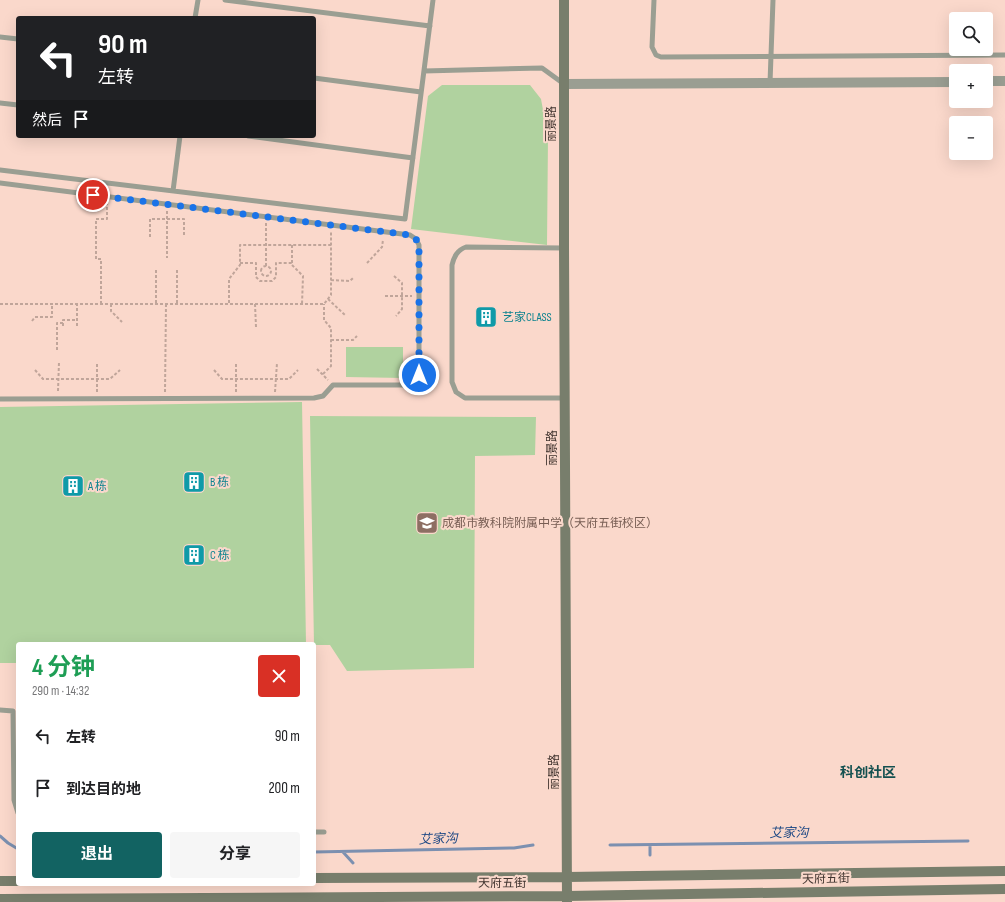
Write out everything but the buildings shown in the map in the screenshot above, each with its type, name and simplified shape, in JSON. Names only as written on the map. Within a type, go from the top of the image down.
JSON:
[{"type":"street","name":"丽景路","points":[[564,0],[567,899]]},
{"type":"street","points":[[993,81],[1005,81]]},
{"type":"street","points":[[564,84],[949,82]]},
{"type":"street","name":"天府五街","points":[[316,878],[567,877],[1005,871]]},
{"type":"street","points":[[0,881],[16,881]]},
{"type":"street","name":"天府五街","points":[[0,899],[567,899],[1005,889]]},
{"type":"lane","points":[[195,16],[198,0]]},
{"type":"lane","points":[[225,0],[430,26]]},
{"type":"lane","points":[[0,170],[405,219],[434,0]]},
{"type":"lane","points":[[654,0],[652,47],[656,55],[661,57],[1005,55]]},
{"type":"lane","points":[[770,83],[773,0]]},
{"type":"lane","points":[[0,37],[16,39]]},
{"type":"lane","points":[[424,71],[542,68],[564,84]]},
{"type":"lane","points":[[316,78],[421,92]]},
{"type":"lane","points":[[0,103],[16,105]]},
{"type":"lane","points":[[173,191],[180,138]]},
{"type":"lane","points":[[263,138],[413,158]]},
{"type":"lane","points":[[0,183],[384,231],[410,235],[416,239],[419,246],[419,375],[414,382],[408,385],[333,385],[323,396],[314,398],[0,399]]},
{"type":"lane","points":[[564,248],[466,247],[458,251],[453,259],[452,265],[452,374],[453,387],[460,396],[465,398],[565,398]]},
{"type":"lane","points":[[0,710],[13,711],[14,800],[16,806]]},
{"type":"lane","points":[[316,832],[324,832]]},
{"type":"path","points":[[101,304],[101,259],[96,259],[96,219],[107,219],[106,196]]},
{"type":"path","points":[[167,204],[167,258]]},
{"type":"path","points":[[266,216],[266,266]]},
{"type":"path","points":[[150,237],[150,219],[184,219],[184,237]]},
{"type":"path","points":[[323,374],[331,366],[331,328],[324,320],[324,304],[331,295],[331,224]]},
{"type":"path","points":[[367,263],[382,247],[384,231]]},
{"type":"path","points":[[229,304],[229,279],[240,265],[240,245],[331,245]]},
{"type":"path","points":[[292,245],[292,265],[303,276],[302,304]]},
{"type":"path","points":[[240,263],[256,263],[256,277],[260,281],[272,281],[276,277],[276,263],[292,263]]},
{"type":"path","points":[[266,266],[270,268],[271,271]]},
{"type":"path","points":[[261,271],[262,268],[266,266]]},
{"type":"path","points":[[156,270],[156,304]]},
{"type":"path","points":[[177,270],[177,304]]},
{"type":"path","points":[[256,271],[261,271]]},
{"type":"path","points":[[261,271],[263,275],[266,276]]},
{"type":"path","points":[[271,271],[276,271]]},
{"type":"path","points":[[266,276],[269,275],[271,271]]},
{"type":"path","points":[[266,276],[266,281]]},
{"type":"path","points":[[394,276],[402,283],[402,309],[396,316]]},
{"type":"path","points":[[331,280],[350,281],[354,277]]},
{"type":"path","points":[[385,296],[419,296]]},
{"type":"path","points":[[328,299],[346,316]]},
{"type":"path","points":[[0,304],[324,304]]},
{"type":"path","points":[[32,321],[35,317],[52,317],[52,304]]},
{"type":"path","points":[[77,304],[77,326]]},
{"type":"path","points":[[111,304],[111,311],[122,322]]},
{"type":"path","points":[[165,399],[166,304]]},
{"type":"path","points":[[255,304],[256,327]]},
{"type":"path","points":[[58,350],[57,323],[63,325],[63,320],[77,320]]},
{"type":"path","points":[[331,340],[353,340],[357,336]]},
{"type":"path","points":[[58,362],[58,400]]},
{"type":"path","points":[[96,399],[97,362]]},
{"type":"path","points":[[236,363],[236,399]]},
{"type":"path","points":[[275,399],[277,363]]},
{"type":"path","points":[[317,369],[333,385]]},
{"type":"path","points":[[34,370],[43,378],[58,379],[110,379],[120,370]]},
{"type":"path","points":[[214,370],[222,378],[277,379],[289,379],[298,370]]},
{"type":"green space","points":[[442,85],[530,85],[541,99],[548,137],[547,245],[411,229],[428,96]]},
{"type":"green space","points":[[346,347],[403,347],[403,378],[346,377]]},
{"type":"green space","points":[[302,402],[306,642],[16,642],[16,663],[0,663],[0,407]]},
{"type":"green space","points":[[310,416],[536,417],[535,455],[475,456],[474,668],[347,671],[330,645],[316,645],[316,642],[314,642]]},
{"type":"waterway","points":[[0,836],[16,848]]},
{"type":"waterway","name":"艾家沟","points":[[610,845],[968,841]]},
{"type":"waterway","name":"艾家沟","points":[[316,852],[514,848],[533,845]]},
{"type":"waterway","points":[[650,845],[650,855]]},
{"type":"waterway","points":[[343,852],[353,863]]},
{"type":"place","name":"艺家CLASS","points":[[486,317]]},
{"type":"place","name":"B 栋","points":[[194,482]]},
{"type":"place","name":"A 栋","points":[[73,486]]},
{"type":"place","name":"成都市教科院附属中学（天府五街校区）","points":[[427,523]]},
{"type":"place","name":"C 栋","points":[[194,555]]},
{"type":"district","name":"科创社区","points":[[868,772]]},
{"type":"route","points":[[93,195],[410,235],[416,239],[419,246],[419,375]]}]
